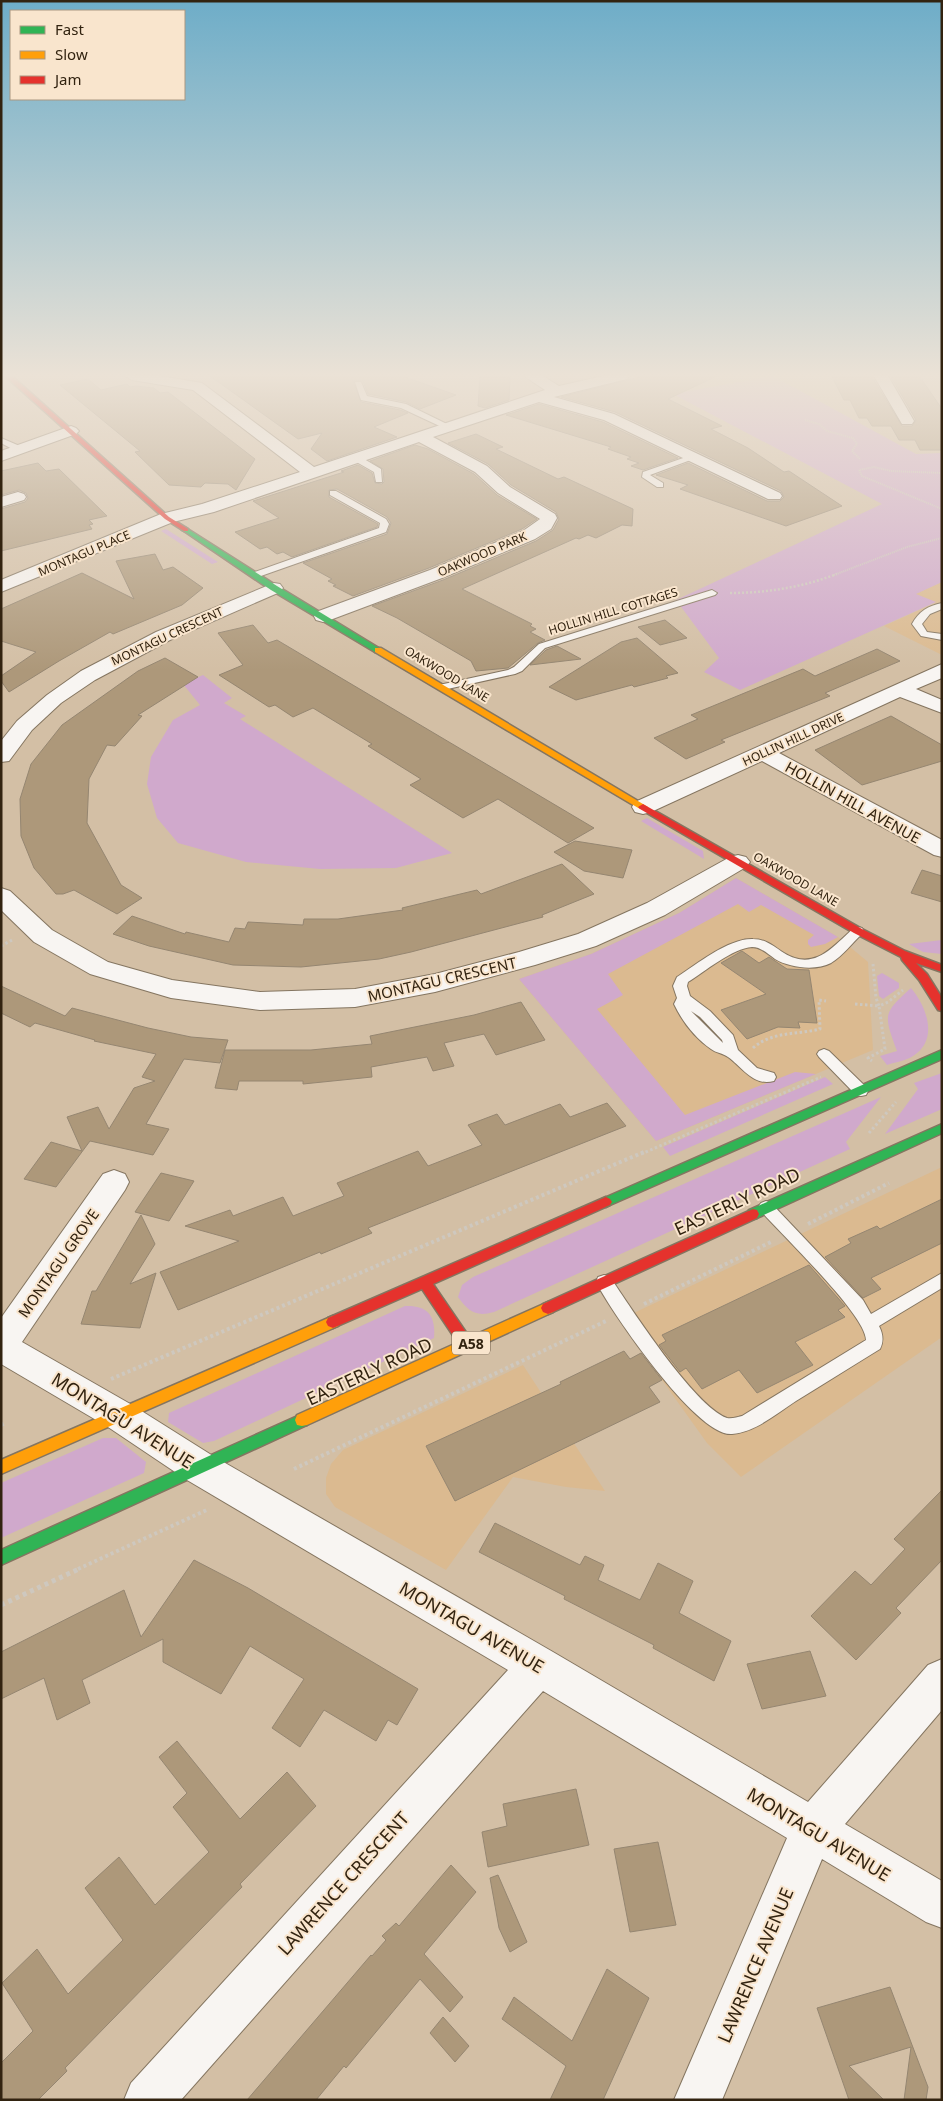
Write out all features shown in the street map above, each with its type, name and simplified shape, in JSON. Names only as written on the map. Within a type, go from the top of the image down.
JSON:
[{"type":"street","name":"OAKWOOD LANE","points":[[118,474],[167,518],[274,588],[643,807],[858,931],[901,953],[942,969]]},
{"type":"street","name":"MONTAGU PLACE","points":[[1,587],[167,518],[208,508],[309,474]]},
{"type":"street","name":"OAKWOOD PARK","points":[[323,616],[436,574],[529,535],[545,525],[549,518],[504,490],[487,474]]},
{"type":"street","points":[[731,474],[781,495],[759,504]]},
{"type":"street","points":[[1,502],[18,497]]},
{"type":"street","name":"MONTAGU CRESCENT","points":[[1,756],[11,741],[42,710],[84,678],[124,654],[274,588]]},
{"type":"street","name":"HOLLIN HILL DRIVE","points":[[643,807],[942,670]]},
{"type":"street","points":[[900,690],[942,707]]},
{"type":"street","name":"HOLLIN HILL AVENUE","points":[[764,753],[942,850]]},
{"type":"street","name":"MONTAGU CRESCENT","points":[[1,896],[43,936],[99,968],[135,979],[171,989],[260,1001],[355,998],[444,980],[526,959],[587,940],[656,909],[738,862]]},
{"type":"street","name":"OAKWOOD LANE","points":[[901,953],[923,977],[942,1007]]},
{"type":"street","points":[[1,1467],[942,1054]]},
{"type":"street","name":"EASTERLY ROAD","points":[[1,1558],[942,1128]]},
{"type":"street","name":"MONTAGU GROVE","points":[[1,1346],[114,1182]]},
{"type":"street","points":[[425,1282],[467,1345]]},
{"type":"street","name":"MONTAGU AVENUE","points":[[1,1346],[120,1416],[200,1468],[539,1666],[942,1906]]},
{"type":"street","name":"LAWRENCE CRESCENT","points":[[148,2100],[539,1666]]},
{"type":"street","name":"LAWRENCE AVENUE","points":[[698,2100],[812,1830],[942,1679]]},
{"type":"lane","points":[[378,474],[379,480]]},
{"type":"lane","points":[[646,474],[646,477],[660,485]]},
{"type":"lane","points":[[256,575],[383,530],[385,527],[383,521],[333,493]]},
{"type":"lane","name":"HOLLIN HILL COTTAGES","points":[[443,687],[511,672],[542,646],[712,593]]},
{"type":"lane","points":[[942,606],[928,611],[919,619],[917,624],[924,634],[942,637]]},
{"type":"lane","points":[[768,1077],[752,1072],[732,1052],[716,1046],[699,1031],[687,1017],[682,1004],[684,998],[680,986],[682,980],[737,946],[749,943],[765,946],[783,958],[794,962],[809,963],[826,960],[858,931]]},
{"type":"lane","points":[[824,1054],[861,1091]]},
{"type":"lane","points":[[604,1282],[673,1380],[705,1414],[727,1426],[746,1424],[874,1344],[874,1333],[857,1305],[766,1207]]},
{"type":"lane","points":[[868,1324],[942,1280]]},
{"type":"path","points":[[861,474],[942,509]]},
{"type":"path","points":[[712,593],[756,593],[813,584],[908,547],[942,538]]},
{"type":"path","points":[[878,966],[873,962],[876,998],[879,1006],[888,1002],[905,987]]},
{"type":"path","points":[[751,1051],[757,1043],[786,1032],[803,1033],[820,1029],[819,1000],[826,1001]]},
{"type":"path","points":[[104,1382],[827,1075]]},
{"type":"path","points":[[804,1227],[892,1181]]},
{"type":"path","points":[[643,1304],[777,1240]]},
{"type":"path","points":[[294,1468],[607,1321]]},
{"type":"path","points":[[1,1605],[210,1508]]},
{"type":"shaded area","points":[[825,474],[942,474],[942,582],[916,594],[936,602],[740,690],[704,672],[719,658],[676,600],[882,504]]},
{"type":"shaded area","points":[[166,529],[218,562],[212,564],[161,531]]},
{"type":"shaded area","points":[[942,582],[942,655],[884,626],[935,603],[915,594]]},
{"type":"shaded area","points":[[203,675],[232,698],[224,703],[246,716],[240,719],[452,853],[396,868],[320,869],[246,862],[178,843],[157,818],[147,784],[151,757],[173,720],[200,705],[183,684]]},
{"type":"shaded area","points":[[647,818],[703,851],[704,859],[641,821]]},
{"type":"shaded area","points":[[736,878],[838,937],[868,962],[873,1050],[656,1141],[519,979],[591,954],[679,913]]},
{"type":"shaded area","points":[[736,878],[838,937],[825,944],[811,947],[808,944],[808,940],[814,935],[761,905],[749,912],[738,904],[608,974],[623,995],[597,1009],[685,1115],[795,1072],[816,1074],[656,1141],[519,979],[591,954],[679,913]]},
{"type":"shaded area","points":[[942,940],[942,954],[923,952],[909,944]]},
{"type":"shaded area","points":[[882,973],[899,983],[899,988],[883,999],[879,996],[877,976]]},
{"type":"shaded area","points":[[911,988],[922,1004],[926,1014],[928,1032],[926,1041],[913,1056],[887,1065],[880,1056],[897,1051],[890,1030],[888,1016],[890,1010]]},
{"type":"shaded area","points":[[942,1073],[942,1109],[885,1134],[918,1089],[914,1083]]},
{"type":"shaded area","points":[[825,1077],[833,1084],[670,1156],[663,1147]]},
{"type":"shaded area","points":[[881,1097],[846,1142],[850,1149],[494,1312],[482,1314],[473,1312],[458,1297],[462,1285],[473,1277]]},
{"type":"shaded area","points":[[942,1167],[942,1337],[741,1477],[707,1443],[619,1320]]},
{"type":"shaded area","points":[[405,1306],[420,1307],[429,1313],[434,1324],[434,1338],[214,1441],[203,1443],[168,1422],[169,1413]]},
{"type":"shaded area","points":[[523,1365],[605,1491],[566,1487],[513,1477],[446,1570],[335,1507],[326,1494],[326,1478],[331,1464],[343,1450]]},
{"type":"shaded area","points":[[103,1438],[116,1438],[146,1462],[144,1473],[1,1538],[1,1483]]},
{"type":"building","points":[[1,474],[64,474],[107,516],[89,520],[93,524],[89,525],[92,529],[1,551],[1,509],[25,502],[28,498],[26,493],[19,490],[1,495]]},
{"type":"building","points":[[158,474],[246,474],[236,490],[228,484],[205,483],[201,487],[169,485]]},
{"type":"building","points":[[338,474],[372,474],[375,483],[382,484],[384,482],[383,474],[474,474],[497,495],[537,519],[522,529],[429,568],[353,596],[333,586],[336,585],[328,581],[332,579],[303,563],[387,534],[391,523],[387,517],[337,489],[329,490],[329,497],[378,524],[377,527],[292,557],[283,552],[277,554],[267,547],[260,549],[235,532],[279,518],[253,501]]},
{"type":"building","points":[[499,474],[548,474],[558,479],[564,477],[633,509],[632,526],[622,525],[596,538],[588,535],[579,539],[576,538],[462,589],[532,624],[530,626],[536,629],[530,632],[545,640],[538,643],[508,668],[476,671],[471,661],[397,618],[372,606],[443,580],[536,541],[553,530],[559,519],[556,512],[511,485]]},
{"type":"building","points":[[711,474],[767,501],[780,501],[784,497],[781,491],[745,474],[794,474],[842,506],[786,526],[680,489],[688,485],[656,475]]},
{"type":"building","points":[[155,554],[163,570],[173,567],[203,588],[182,605],[113,634],[110,632],[9,692],[1,681],[1,676],[36,652],[1,641],[1,609],[82,573],[134,599],[116,561]]},
{"type":"building","points":[[665,620],[687,638],[660,645],[638,627]]},
{"type":"building","points":[[253,625],[268,643],[277,640],[594,828],[568,843],[498,799],[463,818],[410,785],[421,779],[368,746],[372,744],[313,708],[293,717],[275,705],[269,707],[219,675],[243,665],[218,633]]},
{"type":"building","points":[[637,638],[678,673],[666,676],[668,678],[634,687],[632,685],[576,700],[549,687],[621,642]]},
{"type":"building","points":[[557,646],[581,659],[530,665],[546,650]]},
{"type":"building","points":[[877,649],[900,661],[825,693],[830,696],[721,740],[725,742],[686,759],[654,738],[698,719],[691,715],[803,669],[815,676]]},
{"type":"building","points":[[165,658],[198,677],[138,715],[142,716],[115,746],[107,745],[89,779],[87,823],[121,885],[142,898],[117,914],[74,890],[63,894],[56,894],[34,868],[21,836],[20,799],[31,764],[62,725],[138,671]]},
{"type":"building","points":[[891,716],[942,745],[942,761],[862,785],[815,750]]},
{"type":"building","points":[[575,841],[632,850],[623,878],[584,871],[554,852]]},
{"type":"building","points":[[562,864],[594,894],[542,915],[543,917],[379,959],[301,967],[233,965],[149,946],[113,934],[132,916],[185,934],[186,932],[229,942],[235,928],[245,929],[248,922],[303,925],[304,919],[338,919],[403,910],[402,908],[477,890],[481,894]]},
{"type":"building","points":[[922,870],[942,876],[942,902],[911,893]]},
{"type":"building","points":[[742,951],[759,963],[769,957],[787,969],[809,970],[817,1023],[798,1022],[800,1028],[778,1027],[747,1039],[721,1010],[766,994],[721,963]]},
{"type":"building","points":[[1,986],[65,1016],[72,1008],[191,1037],[228,1040],[220,1063],[184,1059],[146,1124],[169,1129],[153,1155],[90,1141],[56,1187],[24,1179],[51,1142],[82,1151],[67,1117],[98,1107],[109,1129],[134,1088],[155,1081],[142,1077],[156,1054],[94,1041],[35,1023],[30,1027],[1,1013]]},
{"type":"building","points":[[521,1002],[545,1040],[496,1055],[484,1034],[444,1043],[454,1066],[433,1071],[427,1057],[371,1067],[372,1077],[303,1084],[303,1081],[239,1081],[237,1090],[215,1088],[225,1050],[311,1050],[372,1044],[370,1036],[474,1015]]},
{"type":"building","points":[[607,1103],[626,1126],[368,1228],[372,1233],[321,1254],[320,1252],[178,1310],[160,1272],[239,1241],[185,1226],[230,1210],[233,1216],[283,1197],[293,1216],[344,1196],[337,1183],[418,1151],[428,1166],[482,1145],[468,1125],[497,1114],[505,1125],[560,1104],[570,1117]]},
{"type":"building","points":[[161,1173],[194,1181],[169,1221],[135,1212]]},
{"type":"building","points":[[942,1199],[942,1243],[871,1278],[881,1289],[863,1298],[825,1257],[851,1243],[848,1239],[877,1226],[880,1229]]},
{"type":"building","points":[[141,1215],[155,1244],[130,1284],[156,1273],[140,1328],[81,1324],[92,1291],[96,1291]]},
{"type":"building","points":[[809,1265],[845,1306],[838,1310],[845,1317],[795,1342],[813,1365],[757,1393],[739,1370],[702,1389],[686,1368],[680,1372],[659,1345],[666,1341],[662,1335]]},
{"type":"building","points":[[624,1351],[630,1359],[641,1353],[662,1380],[649,1387],[660,1402],[455,1501],[426,1446],[561,1384],[560,1382]]},
{"type":"building","points":[[942,1490],[942,1560],[896,1608],[901,1613],[856,1660],[811,1616],[855,1571],[871,1585],[905,1549],[894,1539]]},
{"type":"building","points":[[495,1523],[580,1565],[585,1556],[604,1565],[598,1580],[640,1600],[658,1563],[693,1581],[679,1613],[731,1641],[714,1681],[653,1648],[654,1645],[564,1599],[565,1596],[479,1552]]},
{"type":"building","points":[[194,1560],[248,1588],[418,1689],[397,1725],[388,1720],[376,1741],[324,1710],[300,1747],[272,1728],[304,1679],[250,1646],[221,1694],[163,1662],[163,1639],[82,1680],[90,1703],[57,1720],[44,1678],[1,1699],[1,1652],[124,1590],[141,1637]]},
{"type":"building","points":[[810,1651],[826,1696],[762,1709],[747,1664]]},
{"type":"building","points":[[177,1741],[240,1819],[287,1772],[316,1806],[240,1884],[242,1887],[65,2068],[67,2071],[38,2100],[1,2100],[1,2063],[33,2031],[2,1983],[37,1949],[68,1994],[123,1940],[85,1888],[119,1857],[155,1905],[209,1852],[173,1807],[187,1793],[159,1757]]},
{"type":"building","points":[[576,1789],[589,1845],[488,1867],[482,1832],[507,1826],[503,1804]]},
{"type":"building","points":[[658,1842],[676,1925],[630,1932],[614,1849]]},
{"type":"building","points":[[451,1865],[476,1892],[424,1954],[463,1997],[450,2012],[420,1979],[346,2068],[344,2066],[316,2100],[247,2100],[386,1940],[382,1936],[396,1923],[399,1926]]},
{"type":"building","points":[[498,1875],[527,1942],[510,1952],[499,1928],[490,1878]]},
{"type":"building","points":[[607,1969],[649,1998],[603,2100],[550,2100],[566,2066],[502,2019],[514,1997],[572,2041]]},
{"type":"building","points":[[890,1987],[928,2087],[926,2100],[904,2100],[911,2047],[849,2066],[884,2100],[849,2100],[817,2008]]},
{"type":"building","points":[[443,2017],[469,2046],[455,2062],[430,2033]]},
{"type":"traffic: fast","points":[[186,530],[274,588],[378,650]]},
{"type":"traffic: fast","points":[[606,1202],[942,1054]]},
{"type":"traffic: fast","points":[[753,1214],[942,1128]]},
{"type":"traffic: fast","points":[[1,1558],[302,1420]]},
{"type":"traffic: slow","points":[[378,650],[643,807]]},
{"type":"traffic: slow","points":[[302,1420],[548,1308]]},
{"type":"traffic: slow","points":[[1,1467],[333,1322]]},
{"type":"traffic: jam","points":[[118,474],[167,518],[186,530]]},
{"type":"traffic: jam","points":[[643,807],[858,931],[901,953],[942,969]]},
{"type":"traffic: jam","points":[[906,958],[923,977],[942,1007]]},
{"type":"traffic: jam","points":[[333,1322],[606,1202]]},
{"type":"traffic: jam","points":[[548,1308],[753,1214]]},
{"type":"traffic: jam","points":[[425,1282],[467,1345]]}]
